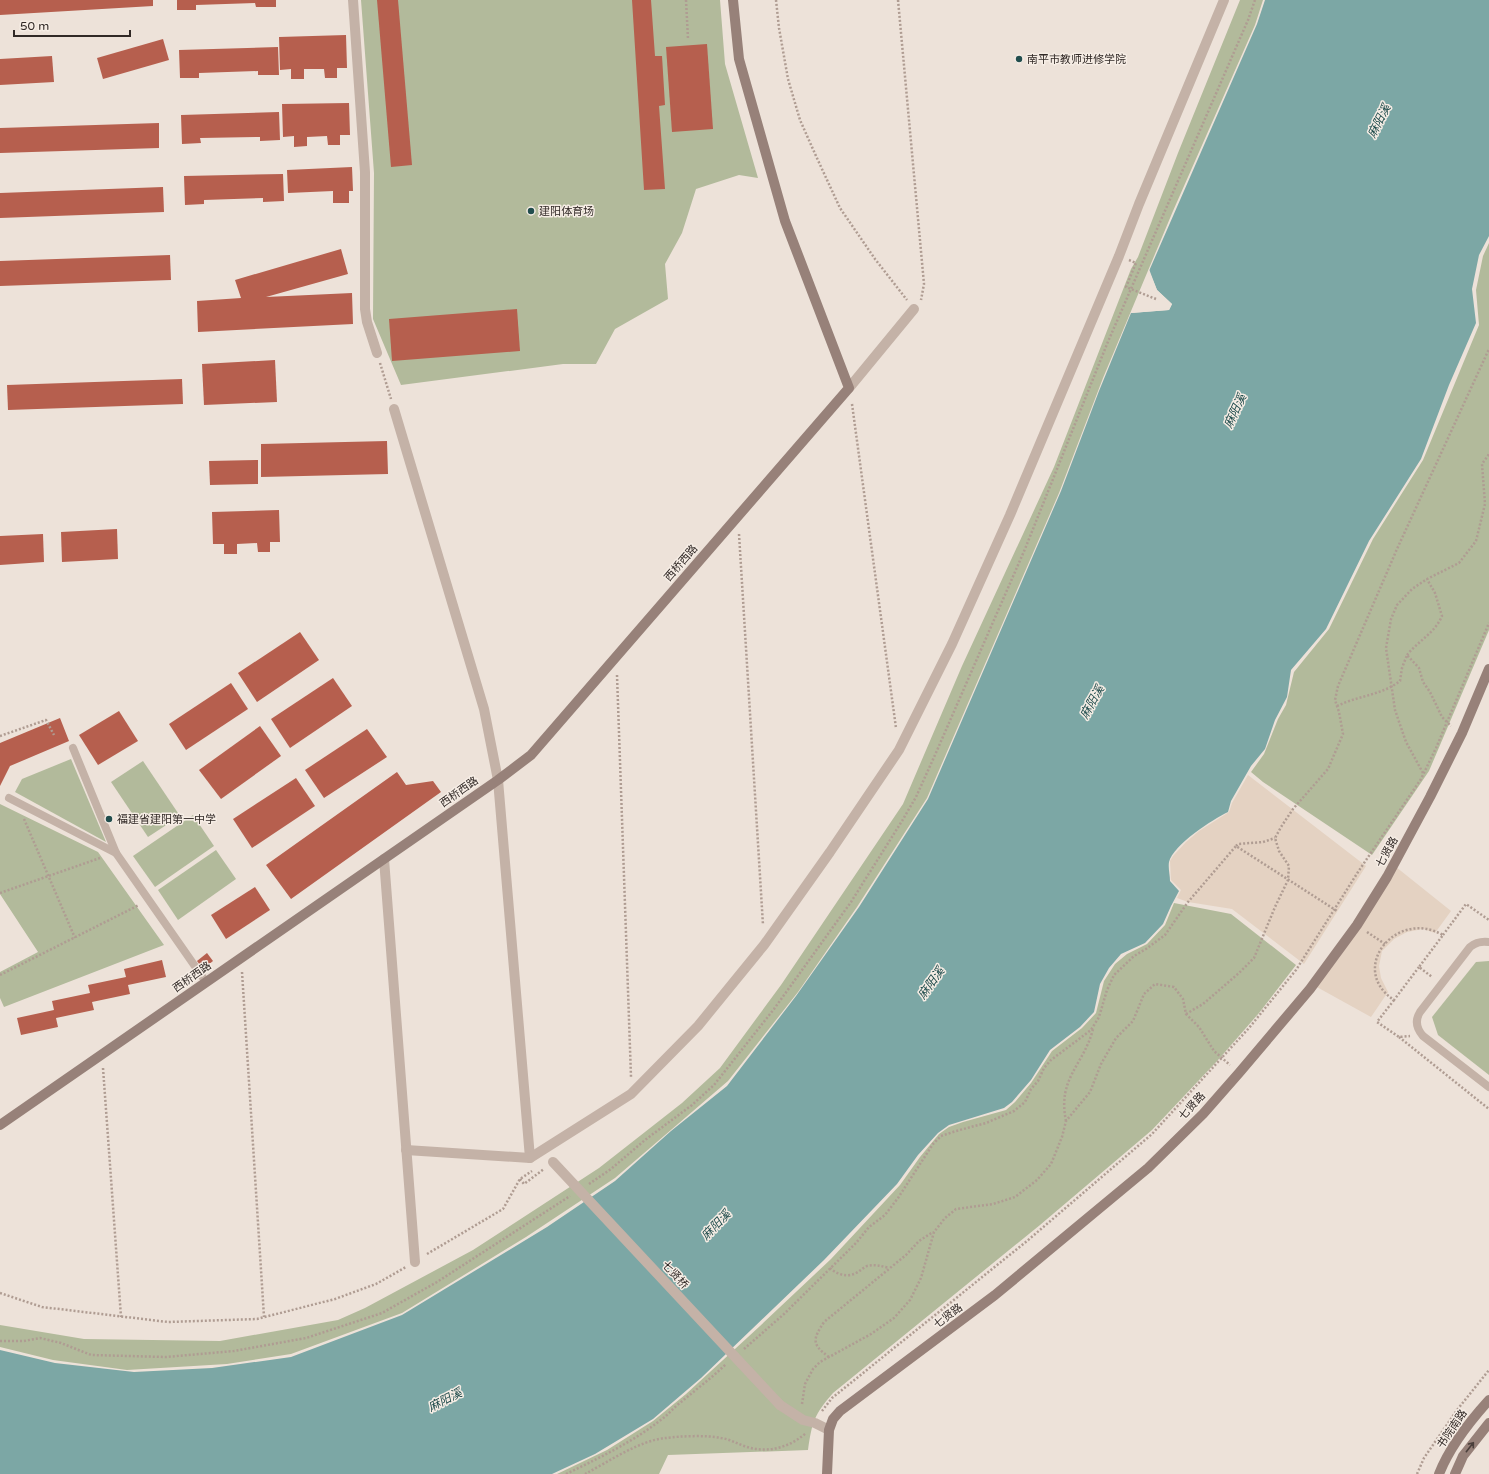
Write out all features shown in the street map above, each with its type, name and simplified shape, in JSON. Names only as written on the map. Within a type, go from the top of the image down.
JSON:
[{"type":"main road","points":[[734,0],[739,59],[785,221],[849,388]]},
{"type":"main road","name":"西桥西路","points":[[0,1125],[498,780],[531,755],[849,388]]},
{"type":"main road","name":"七贤路","points":[[827,1474],[829,1430],[833,1420],[840,1411],[995,1295],[1148,1168],[1203,1114],[1310,989],[1357,925],[1387,877],[1462,733],[1489,669]]},
{"type":"main road","name":"书院南路","points":[[1439,1474],[1450,1450],[1489,1400]]},
{"type":"main road","points":[[1454,1474],[1462,1456],[1489,1423]]},
{"type":"street","points":[[353,0],[365,172],[365,309],[367,322],[377,354]]},
{"type":"street","points":[[406,1150],[530,1158],[631,1094],[698,1026],[764,945],[830,852],[899,750],[952,644],[1010,514],[1119,256],[1224,0]]},
{"type":"street","points":[[849,388],[914,309]]},
{"type":"street","points":[[394,409],[484,709],[498,780],[530,1158]]},
{"type":"street","points":[[384,859],[415,1262]]},
{"type":"street","name":"七贤桥","points":[[553,1162],[780,1404],[803,1420],[815,1423],[829,1430]]},
{"type":"lane","points":[[73,748],[116,852],[206,982]]},
{"type":"lane","points":[[13,799],[116,852]]},
{"type":"lane","points":[[1489,942],[1476,942],[1470,947],[1420,1012],[1416,1020],[1417,1028],[1423,1036],[1489,1087]]},
{"type":"path","points":[[686,0],[688,39]]},
{"type":"path","points":[[776,0],[788,80],[800,120],[816,156],[840,208],[875,259],[914,309],[922,299],[924,284],[898,0]]},
{"type":"path","points":[[583,1187],[611,1169],[645,1140],[692,1105],[714,1085],[774,1009],[851,902],[916,797],[1030,537],[1107,344],[1132,290],[1248,20],[1255,0]]},
{"type":"path","points":[[1136,263],[1126,287],[1156,299]]},
{"type":"path","points":[[739,1353],[784,1314],[856,1243],[869,1227],[885,1215],[898,1198],[933,1144],[942,1136],[986,1123],[1014,1111],[1025,1102],[1044,1068],[1051,1060],[1091,1030],[1099,1017],[1107,990],[1114,975],[1134,956],[1165,935],[1188,902],[1238,844],[1263,842],[1275,838],[1293,809],[1328,769],[1343,734],[1337,706],[1334,700],[1338,686],[1397,549],[1489,349]]},
{"type":"path","points":[[377,354],[394,409]]},
{"type":"path","points":[[849,388],[899,750]]},
{"type":"path","points":[[1430,797],[1423,773],[1406,742],[1395,710],[1386,648],[1391,619],[1397,604],[1412,589],[1427,579],[1459,563],[1476,541],[1485,504],[1482,464],[1489,454]]},
{"type":"path","points":[[737,517],[764,945]]},
{"type":"path","points":[[1337,706],[1348,701],[1391,688],[1400,680],[1402,668],[1407,655],[1418,642],[1431,633],[1439,624],[1442,616],[1435,593],[1427,579]]},
{"type":"path","points":[[829,1430],[824,1425],[820,1416],[826,1404],[832,1398],[1026,1241],[1152,1134],[1250,1028],[1296,970],[1423,773],[1436,748],[1489,623]]},
{"type":"path","points":[[1407,655],[1419,668],[1423,682],[1430,692],[1442,717],[1462,733]]},
{"type":"path","points":[[617,656],[631,1094]]},
{"type":"path","points":[[0,736],[46,720],[54,734]]},
{"type":"path","points":[[13,799],[75,938]]},
{"type":"path","points":[[1186,1014],[1209,999],[1254,958],[1288,880],[1289,866],[1279,851],[1275,838]]},
{"type":"path","points":[[1236,846],[1336,910]]},
{"type":"path","points":[[0,893],[116,852]]},
{"type":"path","points":[[0,975],[149,900]]},
{"type":"path","points":[[1489,920],[1466,904],[1377,1022],[1399,1037],[1489,1108]]},
{"type":"path","points":[[1394,1000],[1382,988],[1376,975],[1376,957],[1385,944],[1401,931],[1414,927],[1433,929],[1443,935]]},
{"type":"path","points":[[1366,931],[1385,944]]},
{"type":"path","points":[[242,957],[264,1317]]},
{"type":"path","points":[[1419,967],[1441,984]]},
{"type":"path","points":[[829,1357],[820,1350],[815,1343],[816,1335],[824,1322],[906,1255],[919,1241],[934,1232],[945,1218],[956,1209],[993,1204],[1016,1197],[1037,1180],[1051,1164],[1062,1137],[1066,1121],[1090,1092],[1101,1064],[1116,1038],[1133,1021],[1144,994],[1155,984],[1174,987],[1183,999],[1186,1014],[1199,1027],[1214,1051],[1239,1073]]},
{"type":"path","points":[[1066,1121],[1063,1107],[1065,1089],[1072,1071],[1090,1042],[1094,1025]]},
{"type":"path","points":[[1399,1037],[1423,1036]]},
{"type":"path","points":[[102,1054],[121,1317]]},
{"type":"path","points":[[0,1293],[42,1307],[168,1322],[257,1319],[342,1296],[376,1284],[503,1209],[520,1179],[524,1184],[553,1162]]},
{"type":"path","points":[[0,1341],[24,1341],[40,1338],[61,1343],[91,1355],[166,1357],[234,1351],[306,1338],[382,1313],[436,1282],[571,1195]]},
{"type":"path","points":[[803,1420],[801,1409],[805,1384],[813,1369],[820,1362],[871,1334],[894,1318],[910,1300],[921,1278],[934,1232]]},
{"type":"path","points":[[830,1268],[834,1272],[843,1276],[854,1275],[866,1266],[877,1264],[890,1268]]},
{"type":"path","points":[[566,1474],[635,1438],[663,1419],[679,1403],[713,1377],[730,1360]]},
{"type":"path","points":[[1418,1474],[1424,1458],[1453,1415],[1489,1370]]},
{"type":"path","points":[[585,1474],[643,1444],[656,1439],[718,1437],[763,1450],[790,1444],[809,1430],[818,1428],[829,1430]]},
{"type":"green space","name":"建阳体育场","points":[[361,0],[720,0],[725,64],[758,178],[739,175],[696,189],[682,233],[665,264],[668,299],[615,329],[596,364],[563,364],[401,385],[373,319],[374,173]]},
{"type":"green space","points":[[1240,0],[1263,0],[1255,25],[1173,211],[1103,378],[1059,493],[927,798],[857,907],[798,992],[728,1081],[615,1178],[526,1237],[402,1313],[291,1354],[227,1364],[127,1370],[53,1360],[0,1347],[0,1325],[84,1339],[220,1341],[338,1320],[365,1308],[473,1250],[599,1168],[682,1103],[720,1068],[781,985],[903,804],[962,666],[1054,467],[1131,269],[1138,257]]},
{"type":"green space","points":[[1489,243],[1489,630],[1429,771],[1372,855],[1263,782],[1251,772],[1264,754],[1278,719],[1286,705],[1294,672],[1329,629],[1373,539],[1423,460],[1479,325],[1476,290],[1483,256]]},
{"type":"green space","points":[[71,759],[106,842],[15,792],[22,779]]},
{"type":"green space","points":[[143,761],[180,816],[148,837],[111,782]]},
{"type":"green space","points":[[0,804],[98,852],[164,945],[4,1007],[0,998],[0,972],[38,952],[0,894]]},
{"type":"green space","points":[[193,815],[214,846],[155,887],[133,856]]},
{"type":"green space","points":[[216,850],[236,879],[178,920],[158,890]]},
{"type":"green space","points":[[1174,903],[1231,914],[1296,965],[1259,1013],[1218,1060],[1152,1130],[1040,1225],[833,1393],[815,1419],[808,1450],[668,1455],[659,1474],[557,1474],[607,1450],[653,1421],[686,1394],[831,1259],[900,1185],[939,1134],[949,1127],[1006,1110],[1015,1102],[1031,1083],[1052,1051],[1082,1028],[1096,1013],[1104,981],[1115,964],[1127,954],[1147,944],[1165,925]]},
{"type":"green space","points":[[1489,961],[1489,1075],[1438,1035],[1432,1017],[1476,962]]},
{"type":"shaded area","points":[[1248,775],[1366,866],[1304,964],[1232,909],[1188,902],[1177,898],[1181,890],[1171,880],[1170,861],[1173,856],[1199,831],[1229,812],[1232,803]]},
{"type":"shaded area","points":[[1396,867],[1451,911],[1435,933],[1423,929],[1407,932],[1394,939],[1382,951],[1379,966],[1381,978],[1388,992],[1371,1017],[1315,986],[1339,958]]},
{"type":"water","name":"麻阳溪","points":[[1265,0],[1489,0],[1489,236],[1479,255],[1472,289],[1476,323],[1449,385],[1421,459],[1369,541],[1326,629],[1291,670],[1287,697],[1275,720],[1265,749],[1251,766],[1231,801],[1228,812],[1194,833],[1172,855],[1169,862],[1170,881],[1179,891],[1163,924],[1145,943],[1121,954],[1109,968],[1100,984],[1094,1012],[1080,1027],[1050,1050],[1031,1080],[1012,1102],[1004,1108],[949,1125],[938,1133],[918,1155],[897,1184],[824,1260],[701,1378],[653,1419],[595,1454],[552,1474],[0,1474],[0,1350],[55,1363],[134,1372],[212,1368],[291,1357],[402,1315],[547,1227],[615,1181],[671,1131],[727,1086],[796,996],[859,907],[928,799],[1061,491],[1099,391],[1131,313],[1169,310],[1172,304],[1157,290],[1149,271],[1257,24]]},
{"type":"pier","points":[[1149,269],[1157,290],[1172,304],[1169,310],[1131,313],[1131,311],[1168,308],[1170,304],[1156,291],[1148,272]]},
{"type":"building","points":[[0,0],[153,0],[153,6],[0,15]]},
{"type":"building","points":[[177,0],[276,0],[276,7],[256,7],[255,3],[196,5],[196,10],[177,10]]},
{"type":"building","points":[[377,0],[398,0],[412,165],[391,167]]},
{"type":"building","points":[[632,0],[651,0],[655,56],[662,56],[665,105],[659,106],[665,189],[644,190]]},
{"type":"building","points":[[346,35],[347,68],[337,68],[337,78],[325,78],[324,69],[304,69],[304,79],[291,79],[291,69],[280,70],[279,37]]},
{"type":"building","points":[[163,39],[169,60],[103,79],[97,58]]},
{"type":"building","points":[[707,44],[713,129],[672,132],[666,47]]},
{"type":"building","points":[[278,47],[279,75],[258,75],[258,71],[199,73],[199,78],[180,78],[179,50]]},
{"type":"building","points":[[52,56],[54,82],[0,85],[0,59]]},
{"type":"building","points":[[349,103],[350,135],[340,135],[340,145],[328,145],[327,136],[307,137],[307,146],[294,147],[294,136],[283,137],[282,104]]},
{"type":"building","points":[[279,112],[280,140],[260,141],[260,137],[200,138],[201,143],[182,144],[181,115]]},
{"type":"building","points":[[159,123],[159,148],[0,153],[0,128]]},
{"type":"building","points":[[352,167],[353,191],[349,191],[349,203],[333,203],[333,191],[288,193],[287,170]]},
{"type":"building","points":[[283,174],[284,201],[263,202],[263,198],[204,200],[204,204],[185,205],[184,176]]},
{"type":"building","points":[[163,187],[164,212],[0,218],[0,193]]},
{"type":"building","points":[[341,249],[348,274],[266,297],[352,293],[353,324],[198,332],[197,301],[241,298],[235,280]]},
{"type":"building","points":[[170,255],[171,280],[0,286],[0,261]]},
{"type":"building","points":[[517,309],[520,351],[392,361],[389,319]]},
{"type":"building","points":[[275,360],[277,402],[204,405],[202,364]]},
{"type":"building","points":[[182,379],[183,404],[8,410],[7,385]]},
{"type":"building","points":[[387,441],[388,474],[261,477],[261,444]]},
{"type":"building","points":[[258,460],[258,484],[210,485],[209,461]]},
{"type":"building","points":[[279,510],[280,542],[270,542],[270,552],[258,552],[257,543],[237,544],[237,554],[224,554],[224,544],[213,544],[212,512]]},
{"type":"building","points":[[117,529],[118,559],[62,562],[61,532]]},
{"type":"building","points":[[43,534],[44,562],[0,565],[0,536]]},
{"type":"building","points":[[300,632],[319,660],[257,702],[238,673]]},
{"type":"building","points":[[333,678],[352,706],[290,748],[271,719]]},
{"type":"building","points":[[231,683],[248,709],[186,750],[169,724]]},
{"type":"building","points":[[119,711],[138,741],[98,765],[79,735]]},
{"type":"building","points":[[60,718],[69,741],[10,766],[0,786],[0,743]]},
{"type":"building","points":[[260,726],[281,756],[221,799],[199,770]]},
{"type":"building","points":[[367,729],[387,757],[324,798],[305,770]]},
{"type":"building","points":[[397,772],[406,785],[433,781],[441,792],[291,899],[266,865]]},
{"type":"building","points":[[296,778],[315,806],[252,848],[233,819]]},
{"type":"building","points":[[255,887],[270,910],[226,939],[211,915]]},
{"type":"building","points":[[207,953],[213,961],[203,969],[197,961]]},
{"type":"building","points":[[162,960],[166,977],[128,985],[130,994],[92,1002],[94,1010],[56,1018],[58,1027],[21,1035],[17,1018],[54,1010],[52,1001],[90,993],[88,985],[126,977],[124,969]]},
{"type":"place","name":"南平市教师进修学院","points":[[1019,59]]},
{"type":"place","name":"建阳体育场","points":[[531,211]]},
{"type":"place","name":"福建省建阳第一中学","points":[[109,819]]}]
